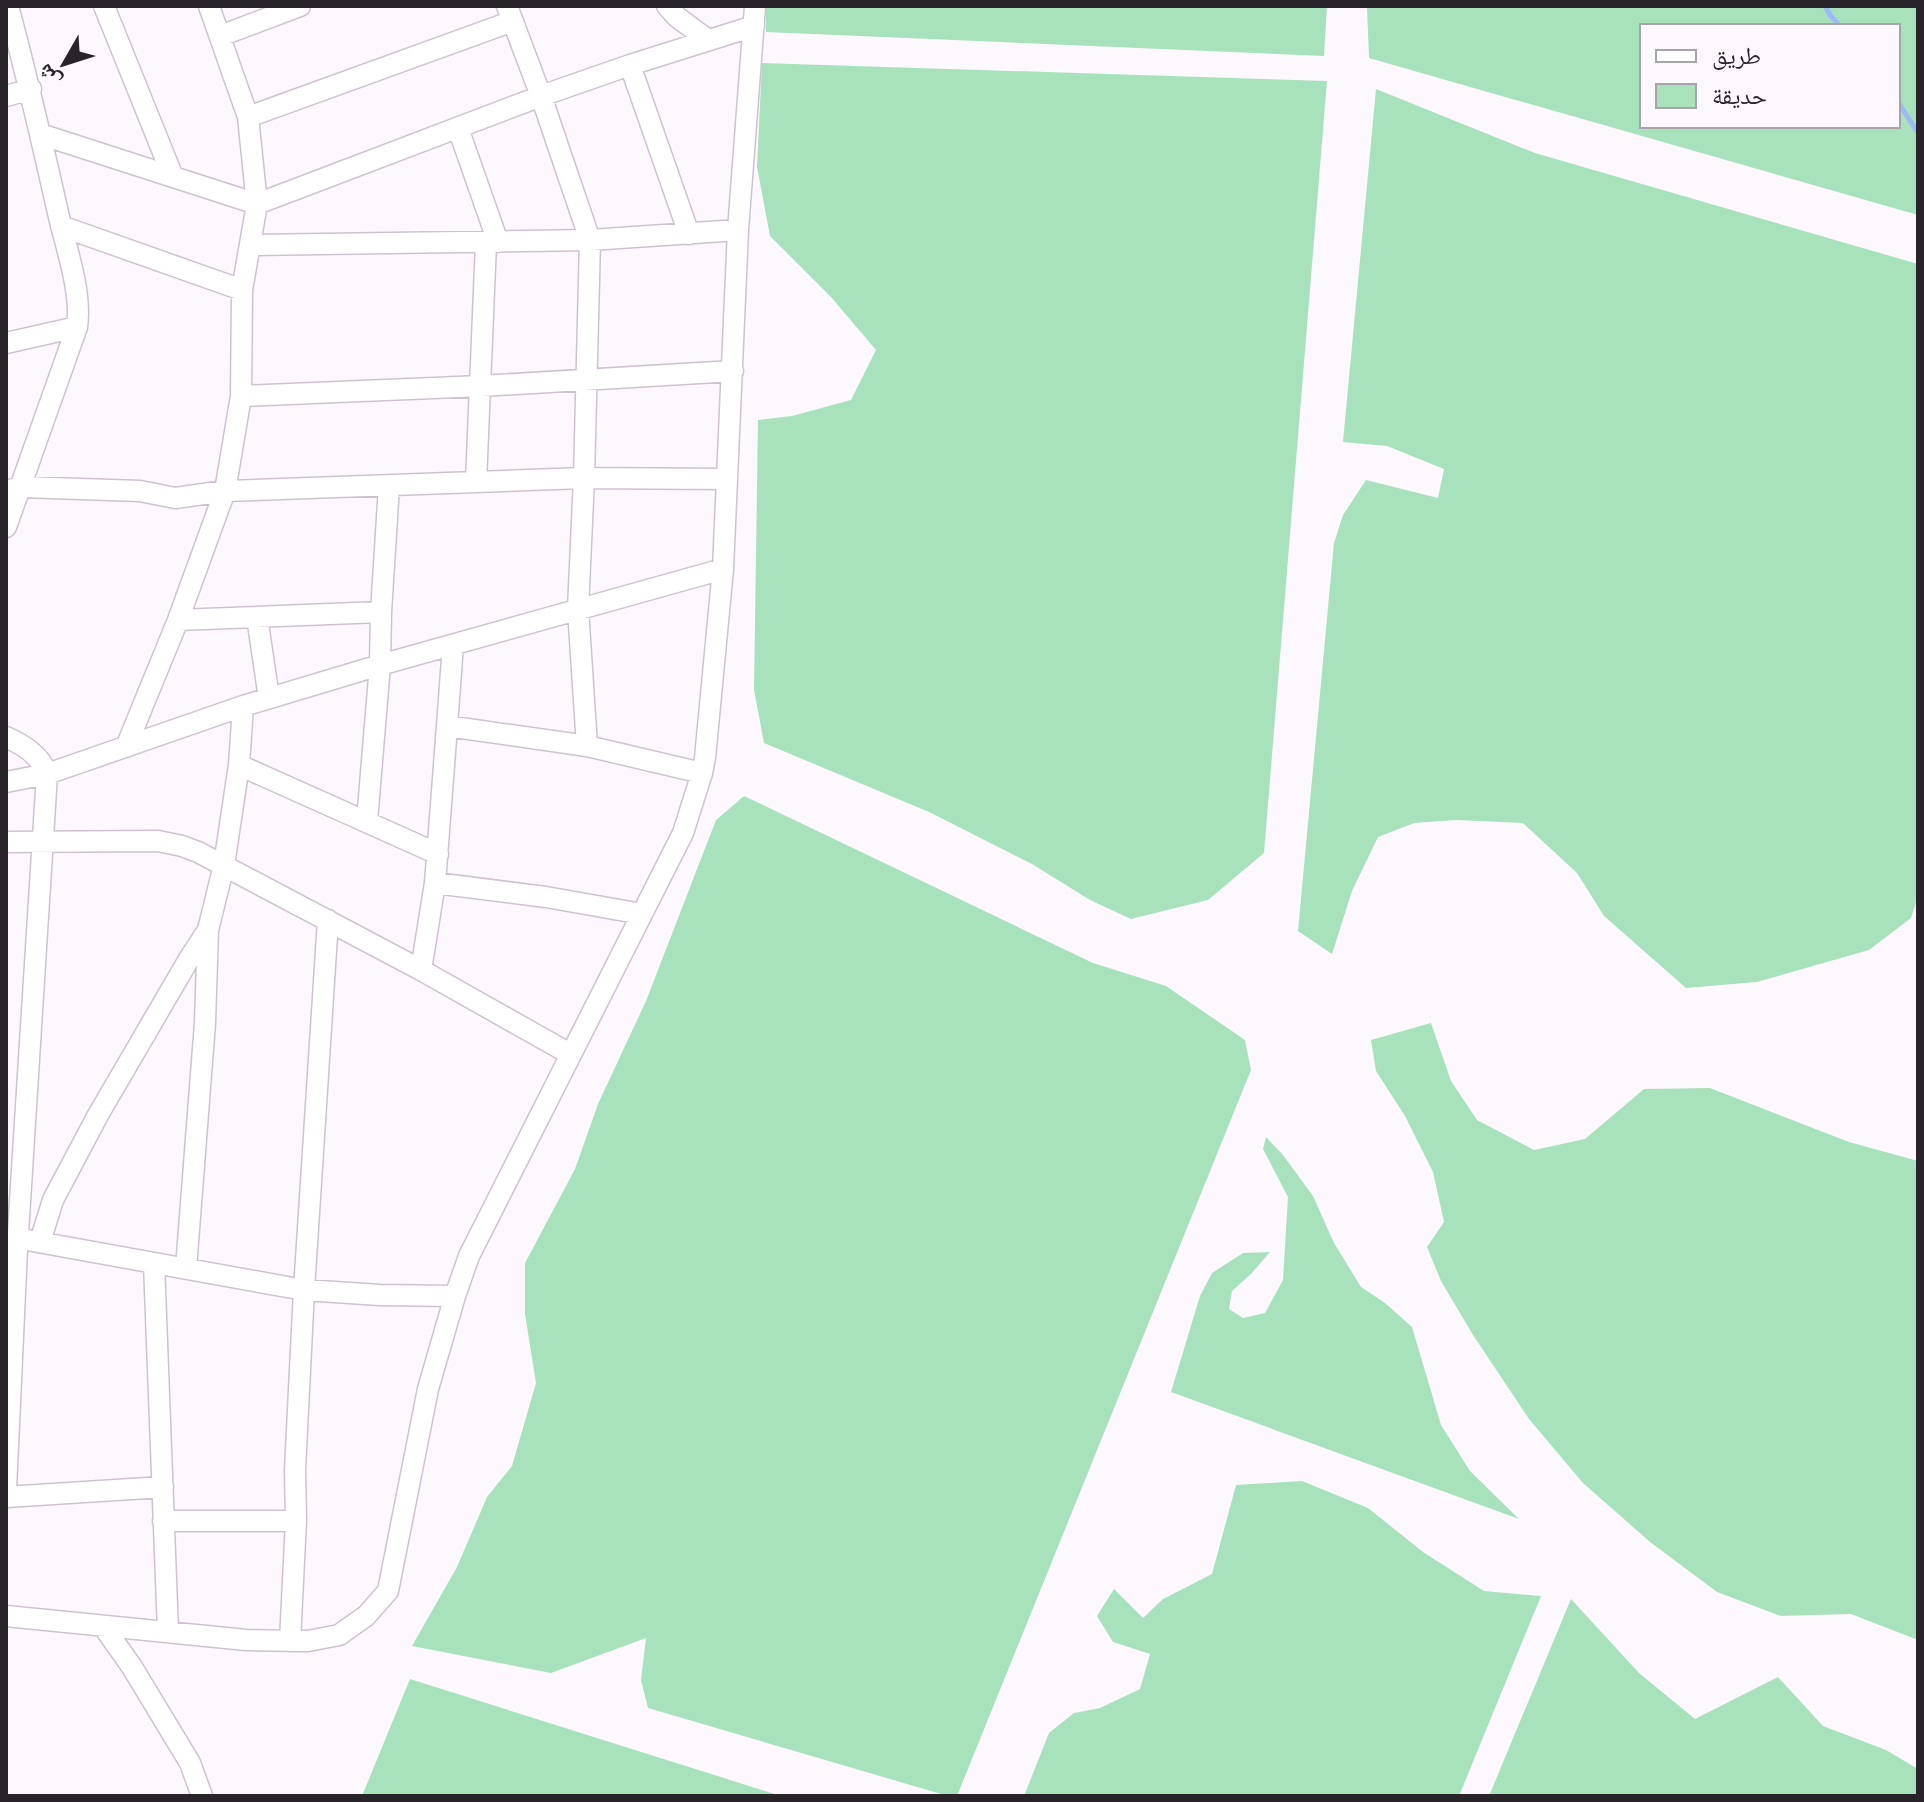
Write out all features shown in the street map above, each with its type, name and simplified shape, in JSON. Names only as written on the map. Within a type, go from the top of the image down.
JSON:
[{"type":"street","points":[[104,6],[173,177]]},
{"type":"street","points":[[126,747],[178,620],[225,491],[241,396],[242,290],[257,204],[248,117],[209,6]]},
{"type":"street","points":[[220,36],[300,6]]},
{"type":"street","points":[[667,6],[708,40]]},
{"type":"street","points":[[6,527],[14,489],[77,327],[78,310],[12,7]]},
{"type":"street","points":[[248,117],[510,14],[590,240],[578,609],[587,746]]},
{"type":"street","points":[[40,134],[257,204],[541,96],[708,40],[755,16]]},
{"type":"street","points":[[6,1616],[246,1640],[308,1641],[339,1635],[366,1616],[388,1591],[428,1389],[469,1256],[683,833],[702,773],[723,569],[738,230],[755,16]]},
{"type":"street","points":[[630,65],[689,234]]},
{"type":"street","points":[[6,96],[31,89]]},
{"type":"street","points":[[458,128],[492,242],[476,482]]},
{"type":"street","points":[[61,226],[242,290]]},
{"type":"street","points":[[250,245],[590,240],[738,230]]},
{"type":"street","points":[[6,343],[77,327]]},
{"type":"street","points":[[241,396],[733,371]]},
{"type":"street","points":[[14,489],[114,489],[175,498],[225,491],[584,478],[727,479]]},
{"type":"street","points":[[367,821],[380,665],[389,486]]},
{"type":"street","points":[[6,782],[47,774],[243,706],[380,665],[723,569]]},
{"type":"street","points":[[178,620],[381,612]]},
{"type":"street","points":[[257,617],[269,698]]},
{"type":"street","points":[[421,970],[438,854],[453,645]]},
{"type":"street","points":[[186,1268],[205,1023],[208,930],[224,865],[239,765],[243,706]]},
{"type":"street","points":[[447,726],[587,746],[702,773]]},
{"type":"street","points":[[6,737],[41,761],[47,774],[12,1238],[6,1489]]},
{"type":"street","points":[[239,765],[438,854]]},
{"type":"street","points":[[6,842],[158,841],[182,846],[328,920],[570,1054]]},
{"type":"street","points":[[435,883],[546,897],[642,914]]},
{"type":"street","points":[[290,1641],[304,1290],[328,920]]},
{"type":"street","points":[[40,1242],[53,1200],[98,1115],[208,930]]},
{"type":"street","points":[[12,1238],[304,1290],[455,1296]]},
{"type":"street","points":[[154,1263],[168,1632]]},
{"type":"street","points":[[6,1497],[163,1487]]},
{"type":"street","points":[[163,1521],[296,1521]]},
{"type":"street","points":[[103,1626],[132,1667],[190,1763],[202,1796]]},
{"type":"green space","points":[[766,6],[1327,6],[1324,56],[766,32]]},
{"type":"green space","points":[[1367,6],[1918,6],[1918,215],[1369,58]]},
{"type":"green space","points":[[762,63],[1327,81],[1264,853],[1208,900],[1131,919],[1090,900],[1032,864],[929,812],[764,743],[754,690],[758,420],[792,416],[851,400],[876,350],[831,297],[770,236],[757,167]]},
{"type":"green space","points":[[1376,89],[1535,153],[1918,264],[1918,896],[1911,918],[1869,950],[1757,982],[1686,988],[1604,916],[1577,873],[1523,823],[1456,820],[1414,823],[1378,837],[1352,891],[1332,954],[1298,931],[1334,543],[1343,515],[1366,480],[1438,498],[1444,469],[1387,446],[1343,442]]},
{"type":"green space","points":[[744,796],[1093,963],[1166,986],[1245,1040],[1251,1070],[957,1796],[948,1796],[648,1708],[641,1680],[646,1638],[551,1673],[412,1646],[457,1567],[487,1497],[512,1466],[536,1383],[525,1314],[525,1263],[575,1169],[598,1104],[646,1001],[716,820]]},
{"type":"green space","points":[[1431,1023],[1451,1081],[1477,1120],[1534,1150],[1585,1139],[1644,1089],[1710,1088],[1849,1142],[1918,1161],[1918,1640],[1851,1614],[1781,1616],[1717,1592],[1650,1542],[1583,1483],[1529,1419],[1441,1281],[1427,1247],[1444,1222],[1433,1172],[1405,1116],[1376,1071],[1371,1040]]},
{"type":"green space","points":[[1266,1137],[1313,1196],[1334,1243],[1361,1287],[1412,1327],[1441,1425],[1470,1471],[1519,1519],[1171,1392],[1200,1296],[1212,1273],[1243,1253],[1270,1252],[1232,1291],[1229,1309],[1243,1318],[1265,1313],[1283,1280],[1288,1197],[1263,1149]]},
{"type":"green space","points":[[1302,1481],[1368,1508],[1423,1552],[1484,1591],[1541,1596],[1459,1796],[1024,1796],[1049,1733],[1074,1713],[1100,1708],[1140,1689],[1150,1654],[1113,1642],[1097,1616],[1114,1589],[1143,1618],[1163,1599],[1212,1574],[1236,1485]]},
{"type":"green space","points":[[1571,1599],[1639,1673],[1695,1719],[1778,1677],[1823,1726],[1886,1750],[1918,1769],[1918,1796],[1489,1796]]},
{"type":"green space","points":[[410,1679],[781,1796],[362,1796]]},
{"type":"waterway","points":[[1825,6],[1838,24]]},
{"type":"waterway","points":[[1900,105],[1918,133]]}]
